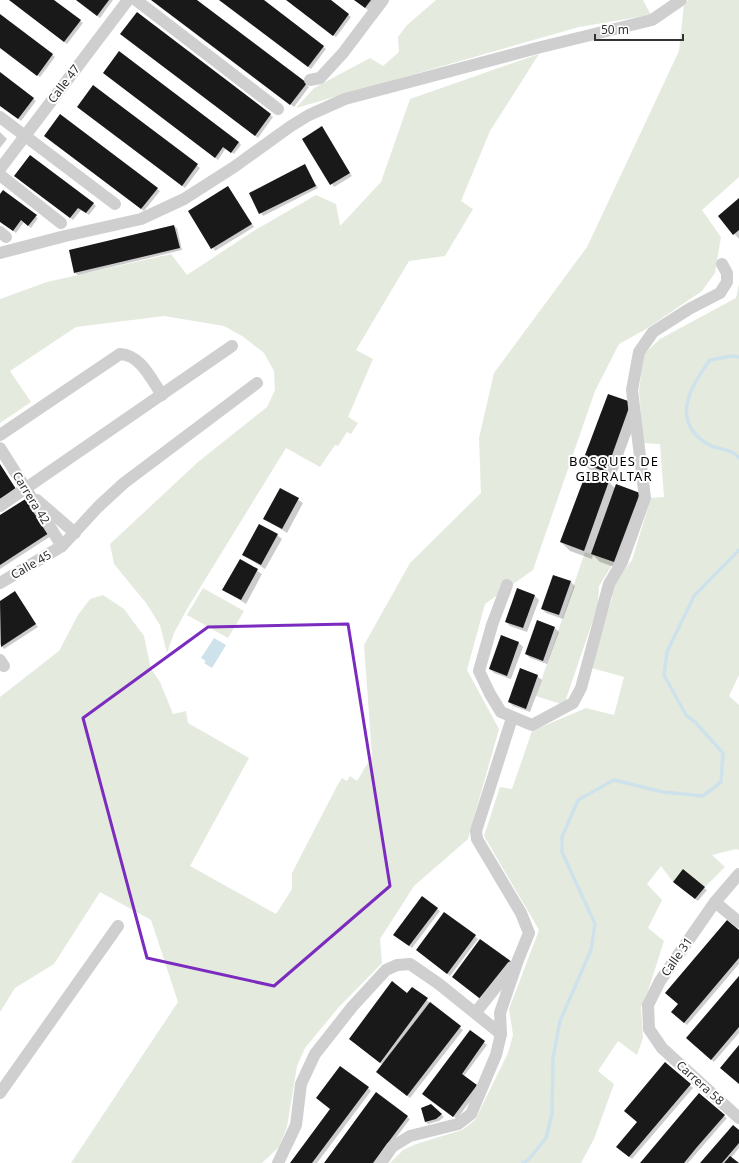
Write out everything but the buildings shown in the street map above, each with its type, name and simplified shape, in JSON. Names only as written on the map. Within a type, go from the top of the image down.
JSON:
[{"type":"street","name":"Calle 47","points":[[0,169],[128,0]]},
{"type":"street","points":[[136,0],[278,109]]},
{"type":"street","points":[[310,80],[320,78],[342,53],[383,0]]},
{"type":"street","points":[[0,253],[65,236],[141,219],[184,198],[234,167],[291,126],[309,115],[345,99],[536,48],[652,20],[681,0]]},
{"type":"street","points":[[0,117],[115,204]]},
{"type":"street","points":[[0,175],[61,223]]},
{"type":"street","points":[[507,585],[492,625],[480,671],[490,694],[501,712],[512,718],[532,725],[573,703],[582,688],[609,584],[622,562],[645,498],[632,390],[639,352],[653,332],[689,309],[720,293],[727,282],[726,273],[722,264]]},
{"type":"street","points":[[0,506],[26,490],[232,346]]},
{"type":"street","points":[[0,435],[120,354],[128,355],[140,362],[162,395]]},
{"type":"street","name":"Calle 45","points":[[0,583],[62,546],[124,483],[257,383]]},
{"type":"street","name":"Carrera 42","points":[[0,448],[62,546]]},
{"type":"street","points":[[26,490],[74,533]]},
{"type":"street","points":[[381,1163],[392,1147],[410,1136],[458,1124],[471,1114],[496,1055],[501,1034],[500,1013],[529,933],[521,912],[477,839],[476,831],[512,718]]},
{"type":"street","name":"Calle 31","points":[[662,1048],[649,1029],[648,1005],[660,981],[715,902],[739,874]]},
{"type":"street","points":[[715,902],[739,922]]},
{"type":"street","points":[[0,1094],[118,926]]},
{"type":"street","points":[[476,1012],[518,960]]},
{"type":"street","points":[[278,1163],[296,1125],[301,1084],[315,1054],[352,1007],[386,970],[398,965],[410,964],[476,1012],[501,1034]]},
{"type":"street","name":"Carrera 58","points":[[662,1048],[739,1118]]},
{"type":"highlighted area","points":[[348,624],[390,886],[274,986],[147,958],[83,718],[208,627]]},
{"type":"shaded area","points":[[436,0],[643,0],[651,15],[579,27],[296,108],[314,88],[370,58],[383,66],[399,52],[398,37],[407,25]]},
{"type":"shaded area","points":[[689,0],[739,0],[739,177],[702,210],[721,237],[715,273],[702,291],[646,329],[619,344],[595,391],[533,570],[485,604],[467,670],[499,729],[468,839],[414,886],[380,939],[382,963],[338,1008],[305,1048],[297,1066],[287,1127],[279,1147],[262,1163],[71,1163],[178,1002],[151,920],[100,892],[54,964],[15,988],[0,1012],[0,697],[59,651],[78,615],[90,599],[103,595],[124,609],[144,636],[151,669],[160,682],[173,714],[186,711],[188,723],[249,758],[190,866],[276,914],[292,889],[292,873],[337,786],[342,778],[347,781],[350,776],[357,781],[372,756],[364,645],[410,563],[481,493],[479,438],[494,373],[587,247],[679,51],[684,4]]},
{"type":"shaded area","points":[[539,54],[490,131],[461,201],[473,209],[445,256],[409,261],[356,350],[373,359],[348,417],[358,423],[351,434],[347,432],[338,446],[335,445],[320,467],[286,448],[187,609],[174,633],[167,653],[160,625],[146,603],[114,564],[110,544],[198,462],[267,407],[275,390],[274,371],[264,353],[242,336],[224,326],[164,316],[76,327],[10,371],[31,402],[0,423],[0,299],[47,282],[171,254],[187,275],[252,232],[316,195],[336,204],[340,226],[381,182],[410,99]]},
{"type":"shaded area","points":[[739,284],[739,675],[729,696],[739,705],[739,850],[736,849],[712,855],[725,867],[705,887],[684,869],[673,882],[661,866],[647,884],[662,900],[648,928],[664,941],[648,991],[641,1007],[643,1038],[637,1055],[618,1041],[598,1071],[614,1084],[594,1139],[581,1163],[390,1163],[403,1150],[416,1144],[462,1130],[475,1120],[508,1053],[513,1035],[509,1009],[539,930],[484,836],[500,787],[512,789],[532,731],[586,708],[614,715],[624,677],[588,667],[612,599],[612,586],[632,560],[651,498],[664,497],[660,444],[643,443],[639,390],[644,354],[660,339],[736,298]]},
{"type":"shaded area","points":[[585,552],[614,562],[599,586],[598,605],[564,705],[536,696]]},
{"type":"shaded area","points":[[203,588],[244,611],[228,638],[187,615]]},
{"type":"water","points":[[214,638],[226,645],[212,668],[204,663],[206,661],[201,658]]},
{"type":"waterway","points":[[739,357],[732,356],[710,360],[690,393],[687,404],[687,415],[690,426],[697,436],[709,445],[732,452],[739,458]]},
{"type":"waterway","points":[[523,1163],[528,1160],[546,1138],[552,1114],[553,1058],[560,1021],[591,950],[595,924],[562,852],[562,837],[578,800],[614,780],[663,792],[703,796],[721,782],[723,753],[695,722],[686,715],[664,675],[667,652],[694,596],[739,550]]},
{"type":"district","name":"BOSQUES DE GIBRALTAR","points":[[614,468]]}]
